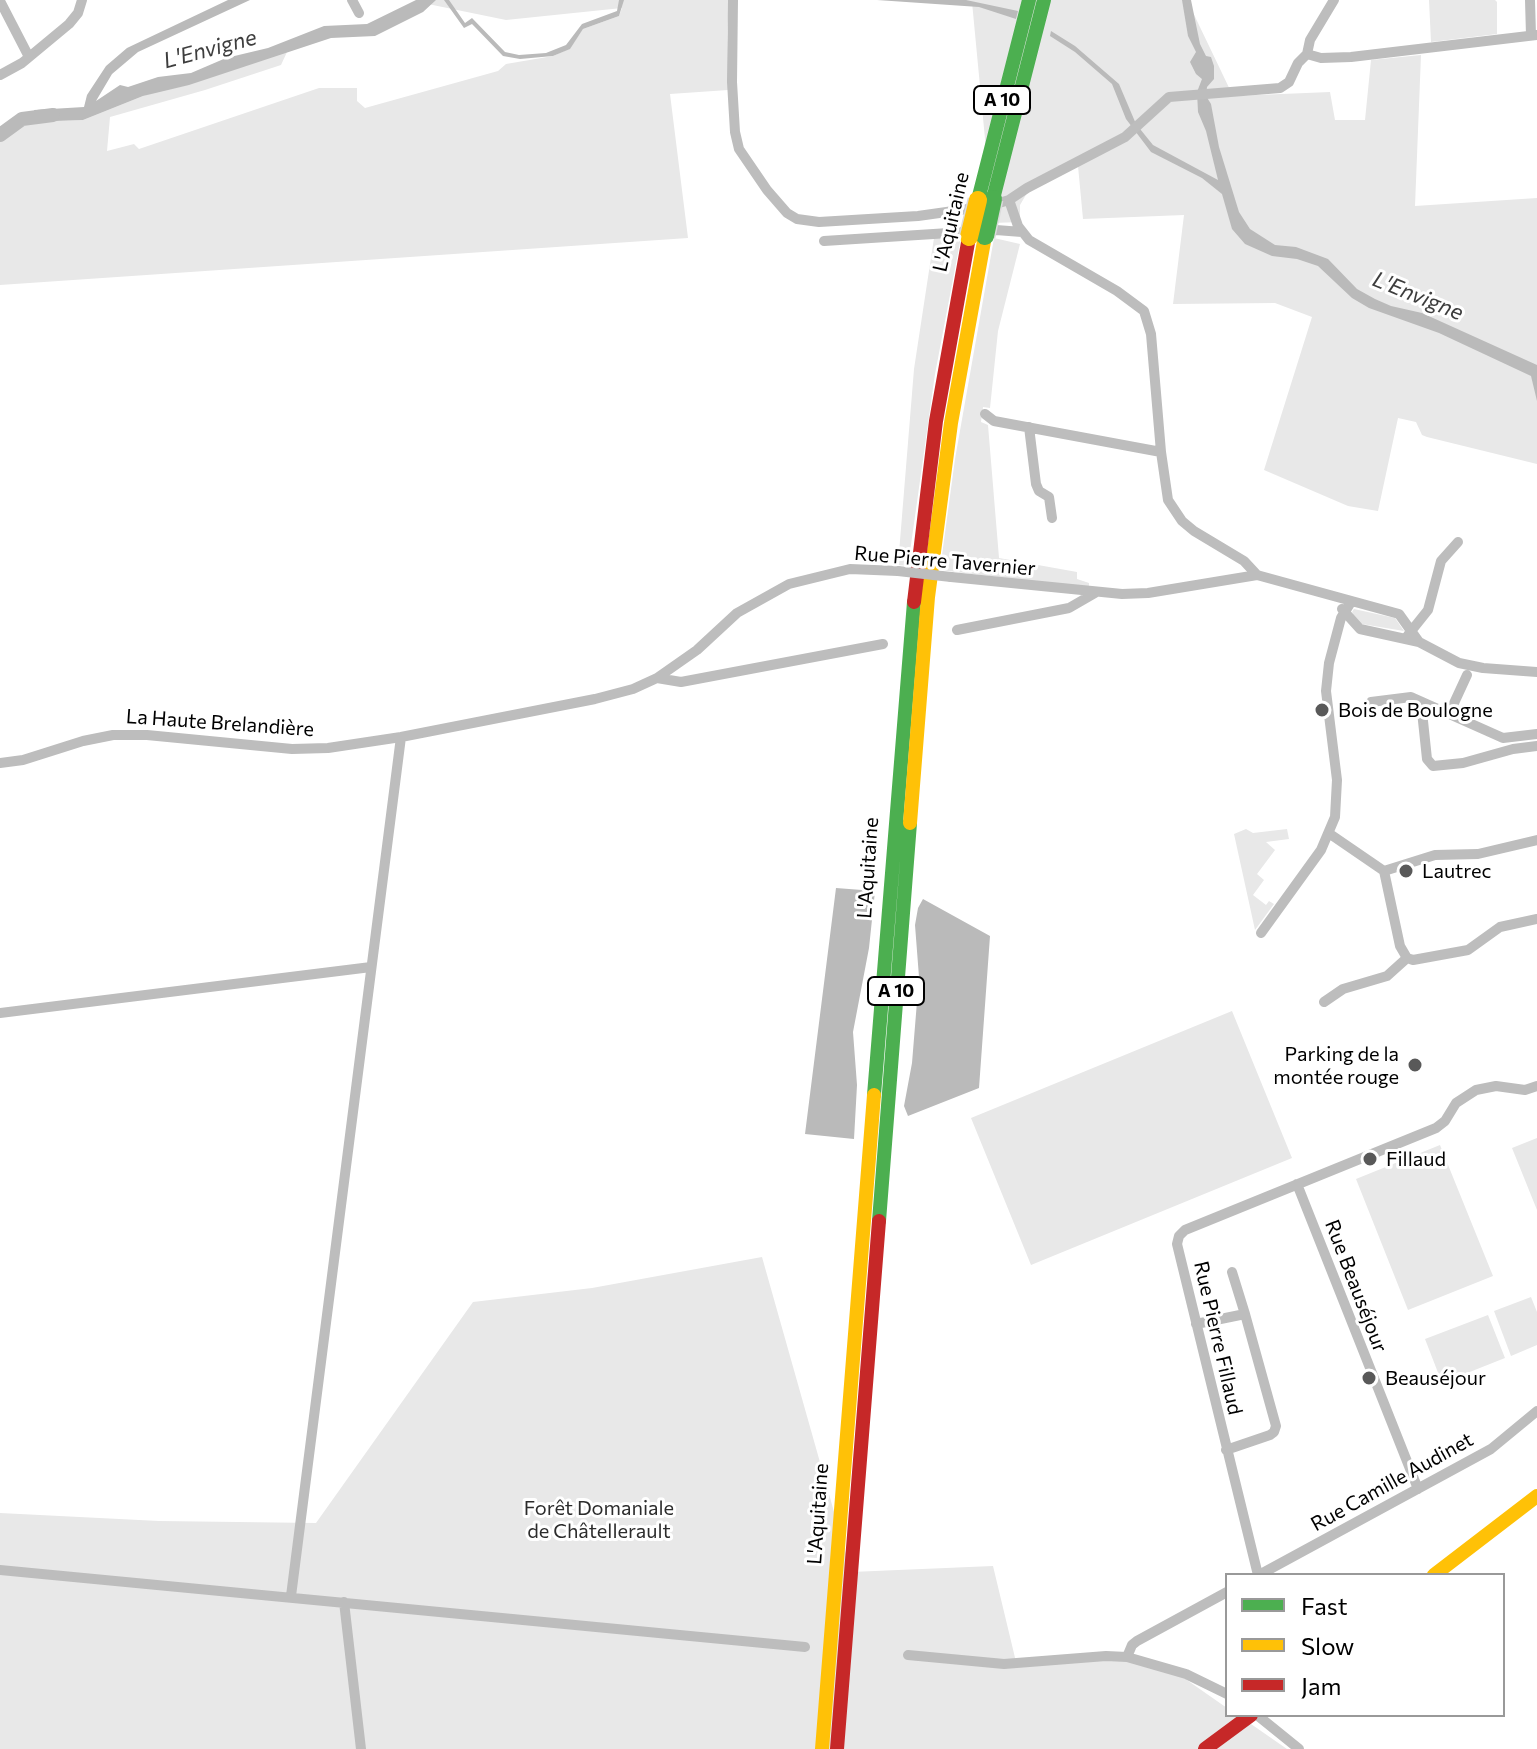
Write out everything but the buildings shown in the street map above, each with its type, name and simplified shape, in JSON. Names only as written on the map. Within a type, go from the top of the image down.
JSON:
[{"type":"main road","name":"L'Aquitaine","points":[[993,200],[1029,0]]},
{"type":"main road","name":"L'Aquitaine","points":[[822,1749],[909,646],[927,481],[977,236],[993,200],[1044,0]]},
{"type":"main road","name":"L'Aquitaine","points":[[837,1749],[928,597],[977,236]]},
{"type":"main road","points":[[1437,1573],[1537,1496]]},
{"type":"main road","points":[[1205,1749],[1251,1717]]},
{"type":"street","points":[[0,75],[29,57],[74,19],[82,0]]},
{"type":"street","points":[[352,0],[359,13]]},
{"type":"street","points":[[733,0],[731,50],[736,142],[767,190],[787,213],[797,219],[819,222],[918,216],[989,206],[993,200],[1131,132],[1169,97],[1280,88],[1289,82],[1298,63],[1307,54],[1310,40],[1334,0]]},
{"type":"street","points":[[1307,54],[1321,58],[1351,57],[1534,35],[1530,0]]},
{"type":"street","points":[[0,1],[29,57]]},
{"type":"street","points":[[993,200],[1044,251],[1117,291],[1144,311],[1152,345],[1168,500],[1182,521],[1210,543],[1244,561],[1257,575]]},
{"type":"street","points":[[824,241],[996,230],[1022,232]]},
{"type":"street","points":[[985,414],[994,421],[1161,452]]},
{"type":"street","points":[[1029,427],[1036,484],[1051,501],[1052,518]]},
{"type":"street","points":[[1407,633],[1428,610],[1441,561],[1458,542]]},
{"type":"street","name":"Rue Pierre Tavernier","points":[[401,737],[633,689],[657,678],[697,650],[737,613],[789,584],[850,569],[898,571],[1095,593],[1148,593],[1257,575],[1330,596],[1347,607],[1399,614],[1407,633],[1459,663],[1537,672]]},
{"type":"street","points":[[957,630],[1069,608],[1095,593]]},
{"type":"street","points":[[1261,933],[1330,834],[1335,817],[1337,780],[1326,691],[1329,663],[1347,607]]},
{"type":"street","name":"Rue Pierre Tavernier","points":[[1347,607],[1360,629],[1407,633]]},
{"type":"street","points":[[657,678],[681,682],[883,644]]},
{"type":"street","points":[[1449,714],[1467,675]]},
{"type":"street","points":[[1371,702],[1411,697],[1503,738],[1537,734]]},
{"type":"street","points":[[1421,702],[1427,759],[1433,766],[1463,763],[1513,749],[1537,746]]},
{"type":"street","name":"La Haute Brelandière","points":[[0,763],[23,760],[113,735],[147,735],[292,749],[346,746],[401,737]]},
{"type":"street","points":[[291,1596],[401,737]]},
{"type":"street","points":[[1330,834],[1384,871],[1400,946],[1407,958]]},
{"type":"street","points":[[1384,871],[1435,855],[1478,854],[1537,840]]},
{"type":"street","points":[[1407,958],[1419,960],[1468,950],[1500,927],[1537,919]]},
{"type":"street","points":[[1324,1002],[1343,989],[1387,976],[1407,958]]},
{"type":"street","points":[[0,1013],[371,967]]},
{"type":"street","points":[[1297,1184],[1436,1128],[1445,1121],[1456,1103],[1476,1090],[1496,1086],[1525,1090],[1537,1086]]},
{"type":"street","name":"Rue Pierre Fillaud","points":[[1257,1573],[1177,1244],[1185,1230],[1297,1184]]},
{"type":"street","name":"Rue Beauséjour","points":[[1297,1184],[1418,1489]]},
{"type":"street","points":[[1226,1450],[1270,1435],[1275,1429],[1232,1272]]},
{"type":"street","points":[[1196,1324],[1245,1314]]},
{"type":"street","name":"Rue Camille Audinet","points":[[1262,1573],[1491,1449],[1537,1411]]},
{"type":"street","points":[[0,1570],[805,1647]]},
{"type":"street","points":[[1127,1657],[1137,1641],[1225,1593]]},
{"type":"street","points":[[344,1602],[361,1749]]},
{"type":"street","points":[[908,1655],[1004,1664],[1127,1657],[1186,1674],[1225,1693]]},
{"type":"street","points":[[1257,1717],[1299,1749]]},
{"type":"green space","points":[[421,0],[729,0],[728,90],[670,94],[688,238],[0,285],[0,141],[14,128],[28,122],[83,120],[143,96],[287,52],[281,65],[110,117],[107,151],[134,144],[139,149],[319,88],[357,88],[357,101],[365,108],[498,71],[506,64],[553,56],[569,49],[583,29],[619,16],[622,8],[506,20],[423,3]]},
{"type":"green space","points":[[961,0],[1187,0],[1233,96],[1330,92],[1335,120],[1365,120],[1371,60],[1421,55],[1415,206],[1537,198],[1537,464],[1427,437],[1422,435],[1416,422],[1398,418],[1378,511],[1348,506],[1264,470],[1312,317],[1275,303],[1173,304],[1184,215],[1083,219],[1078,166],[1027,193],[1020,205],[1020,222],[993,223],[972,2]]},
{"type":"green space","points":[[1429,0],[1495,0],[1497,34],[1431,42]]},
{"type":"green space","points":[[961,237],[935,374],[908,566],[898,565],[914,369],[934,238]]},
{"type":"green space","points":[[994,238],[1020,244],[998,331],[990,408],[983,407],[981,422],[988,425],[999,558],[1077,572],[1077,579],[1089,583],[1089,588],[940,570],[955,459]]},
{"type":"green space","points":[[1354,609],[1395,618],[1404,631],[1362,624],[1355,619]]},
{"type":"green space","points":[[1246,829],[1253,833],[1287,829],[1289,839],[1266,842],[1275,850],[1257,874],[1264,880],[1253,895],[1266,905],[1269,901],[1274,904],[1255,930],[1234,834]]},
{"type":"green space","points":[[1232,1011],[1292,1158],[1031,1265],[971,1118]]},
{"type":"green space","points":[[1537,1138],[1537,1210],[1512,1148]]},
{"type":"green space","points":[[1440,1145],[1493,1276],[1408,1310],[1356,1179]]},
{"type":"green space","name":"Forêt Domaniale de Châtellerault","points":[[762,1257],[851,1572],[993,1566],[1017,1666],[1109,1660],[1130,1662],[1184,1678],[1225,1707],[1225,1717],[1241,1717],[1287,1749],[0,1749],[0,1513],[159,1521],[316,1523],[473,1302],[592,1288]]},
{"type":"green space","points":[[1531,1297],[1537,1312],[1537,1345],[1511,1356],[1494,1311]]},
{"type":"green space","points":[[1488,1315],[1505,1358],[1442,1383],[1425,1339]]},
{"type":"shaded area","points":[[228,0],[250,0],[138,52],[112,74],[96,101],[120,85],[128,87],[158,77],[191,73],[226,58],[268,48],[324,26],[367,24],[416,0],[436,0],[423,12],[375,36],[331,38],[189,85],[143,96],[83,120],[28,122],[14,128],[0,141],[0,136],[18,120],[36,116],[34,110],[84,107],[87,95],[106,66],[127,48]]},
{"type":"shaded area","points":[[444,0],[449,0],[465,23],[472,18],[505,52],[519,55],[546,53],[566,45],[582,24],[617,11],[619,0],[624,0],[619,16],[583,29],[570,49],[553,56],[520,59],[503,56],[472,24],[464,28]]},
{"type":"shaded area","points":[[877,0],[966,0],[1018,11],[1016,19],[979,7]]},
{"type":"shaded area","points":[[1182,0],[1191,0],[1200,44],[1214,66],[1214,79],[1207,87],[1206,96],[1211,104],[1219,147],[1239,212],[1250,229],[1275,245],[1296,247],[1328,259],[1357,289],[1375,299],[1422,313],[1537,365],[1537,401],[1531,376],[1439,333],[1369,308],[1352,298],[1318,266],[1272,256],[1245,244],[1232,229],[1222,194],[1202,178],[1151,152],[1126,119],[1112,84],[1075,52],[1050,36],[1051,31],[1075,46],[1119,84],[1136,124],[1153,145],[1218,180],[1198,112],[1197,92],[1202,79],[1190,62],[1196,52],[1188,36]]},
{"type":"shaded area","points":[[836,888],[875,891],[869,948],[853,1032],[857,1085],[854,1139],[805,1134]]},
{"type":"shaded area","points":[[923,899],[990,936],[979,1088],[908,1116],[904,1106],[912,1063],[919,977],[915,925]]},
{"type":"waterway","name":"L'Envigne","points":[[0,135],[22,119],[53,115]]},
{"type":"traffic: fast","points":[[978,200],[1029,0]]},
{"type":"traffic: fast","points":[[993,199],[1044,0]]},
{"type":"traffic: fast","points":[[985,236],[993,199]]},
{"type":"traffic: fast","points":[[874,1095],[914,602]]},
{"type":"traffic: fast","points":[[879,1221],[910,823]]},
{"type":"traffic: slow","points":[[969,237],[978,200]]},
{"type":"traffic: slow","points":[[910,823],[928,597],[951,423],[985,236]]},
{"type":"traffic: slow","points":[[822,1749],[874,1095]]},
{"type":"traffic: slow","points":[[1437,1573],[1537,1496]]},
{"type":"traffic: jam","points":[[914,602],[936,421],[969,237]]},
{"type":"traffic: jam","points":[[837,1749],[879,1221]]},
{"type":"traffic: jam","points":[[1205,1749],[1248,1717]]},
{"type":"place","name":"Bois de Boulogne","points":[[1322,710]]},
{"type":"place","name":"Lautrec","points":[[1406,871]]},
{"type":"place","name":"Parking de la montée rouge","points":[[1415,1065]]},
{"type":"place","name":"Fillaud","points":[[1370,1159]]},
{"type":"place","name":"Beauséjour","points":[[1369,1378]]}]
